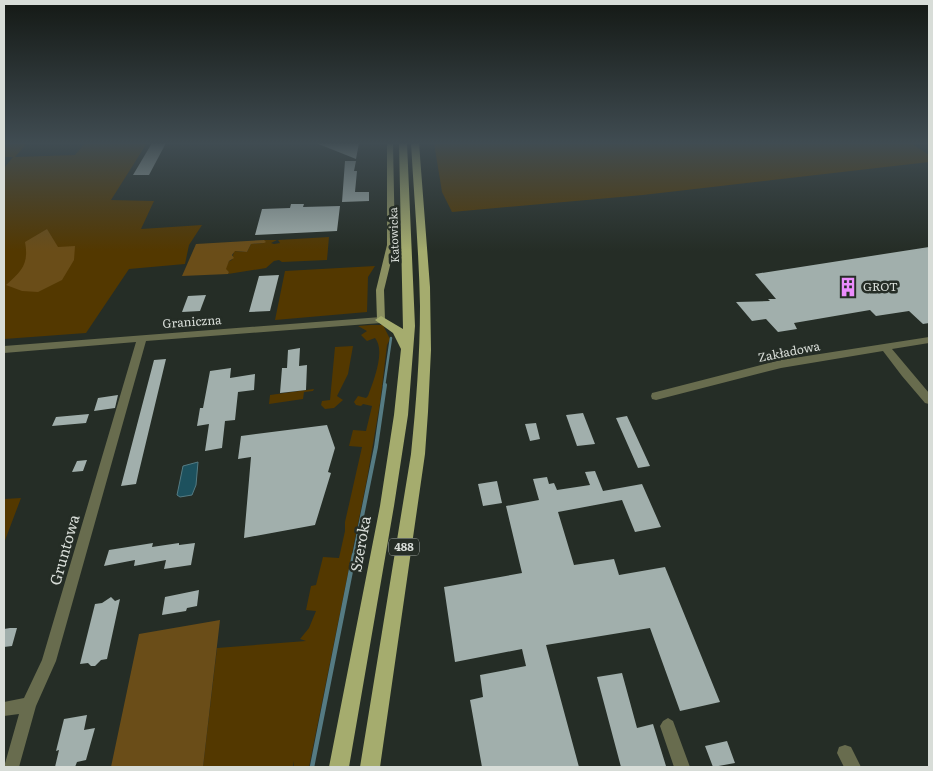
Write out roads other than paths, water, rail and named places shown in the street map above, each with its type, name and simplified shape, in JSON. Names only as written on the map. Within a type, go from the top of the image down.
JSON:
[{"type":"main road","name":"Katowicka","points":[[404,179],[408,326]]},
{"type":"main road","name":"488","points":[[370,767],[418,454],[422,410],[426,326],[418,179]]},
{"type":"main road","points":[[381,320],[398,330],[407,352]]},
{"type":"main road","name":"Szeroka","points":[[339,767],[392,476],[401,415],[408,326]]},
{"type":"street","points":[[381,320],[380,290],[391,246],[390,179]]},
{"type":"street","name":"Graniczna","points":[[4,349],[381,320]]},
{"type":"street","name":"Gruntowa","points":[[11,767],[29,705],[49,661],[142,339]]},
{"type":"street","name":"Zakładowa","points":[[656,396],[781,364],[929,340]]},
{"type":"street","points":[[886,348],[904,373],[929,400]]},
{"type":"street","points":[[4,709],[29,705]]},
{"type":"street","points":[[668,726],[682,767]]},
{"type":"street","points":[[845,753],[852,767]]},
{"type":"water","points":[[198,462],[196,485],[192,495],[180,497],[177,495],[183,466]]},
{"type":"waterway","points":[[384,386],[391,338]]},
{"type":"waterway","points":[[354,556],[376,447],[385,385]]},
{"type":"waterway","points":[[312,767],[354,555]]},
{"type":"place","name":"GROT","points":[[848,287]]}]
